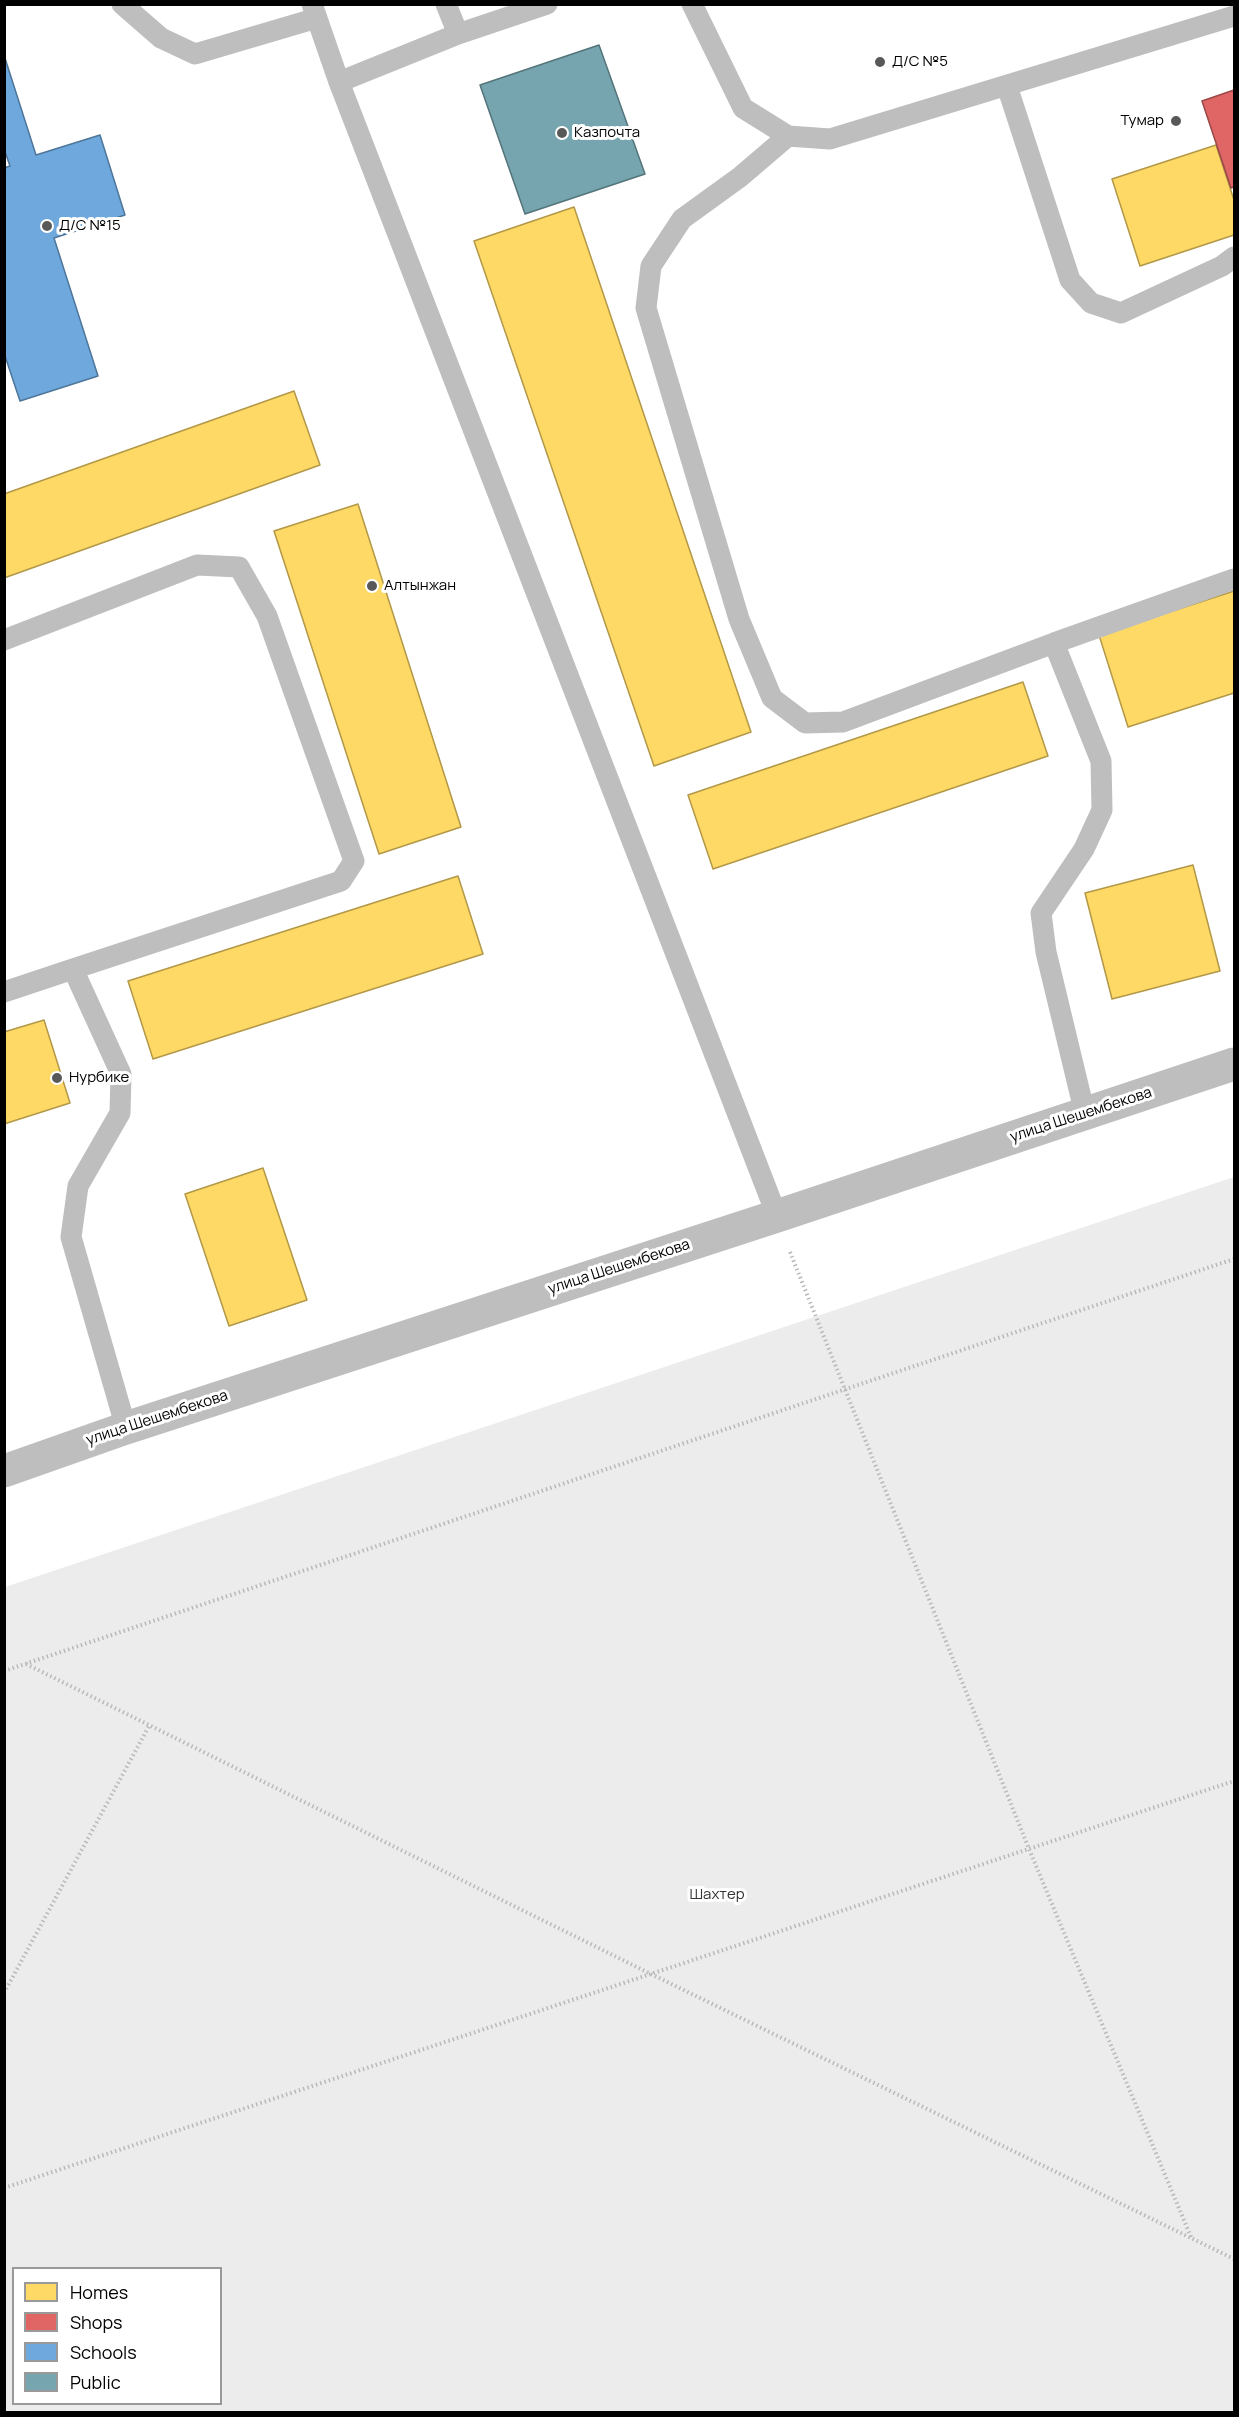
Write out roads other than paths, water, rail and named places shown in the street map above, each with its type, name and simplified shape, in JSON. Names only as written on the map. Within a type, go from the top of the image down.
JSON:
[{"type":"street","name":"улица Шешембекова","points":[[4,1471],[126,1428],[1234,1064]]},
{"type":"lane","points":[[122,4],[161,38],[195,54],[314,11],[339,82],[777,1216]]},
{"type":"lane","points":[[446,4],[458,34]]},
{"type":"lane","points":[[339,82],[458,34],[548,4]]},
{"type":"lane","points":[[692,4],[743,108],[788,136],[830,140],[1234,16]]},
{"type":"lane","points":[[1007,86],[1070,280],[1091,303],[1121,314],[1222,266],[1234,257]]},
{"type":"lane","points":[[788,136],[740,177],[682,219],[651,266],[646,308],[739,619],[772,698],[805,723],[843,722],[1234,579]]},
{"type":"lane","points":[[4,640],[197,565],[240,567],[267,616],[354,861],[341,881],[4,992]]},
{"type":"lane","points":[[1054,643],[1101,760],[1102,810],[1084,849],[1041,913],[1046,952],[1085,1114]]},
{"type":"lane","points":[[73,969],[121,1074],[120,1113],[78,1186],[71,1238],[126,1428]]},
{"type":"place","name":"Д/С №5","points":[[880,62]]},
{"type":"place","name":"Тумар","points":[[1176,121]]},
{"type":"place","name":"Казпочта","points":[[562,133]]},
{"type":"place","name":"Д/С №15","points":[[47,226]]},
{"type":"place","name":"Алтынжан","points":[[372,586]]},
{"type":"place","name":"Нурбике","points":[[57,1078]]},
{"type":"park label","name":"Шахтер","points":[[717,1895]]}]
